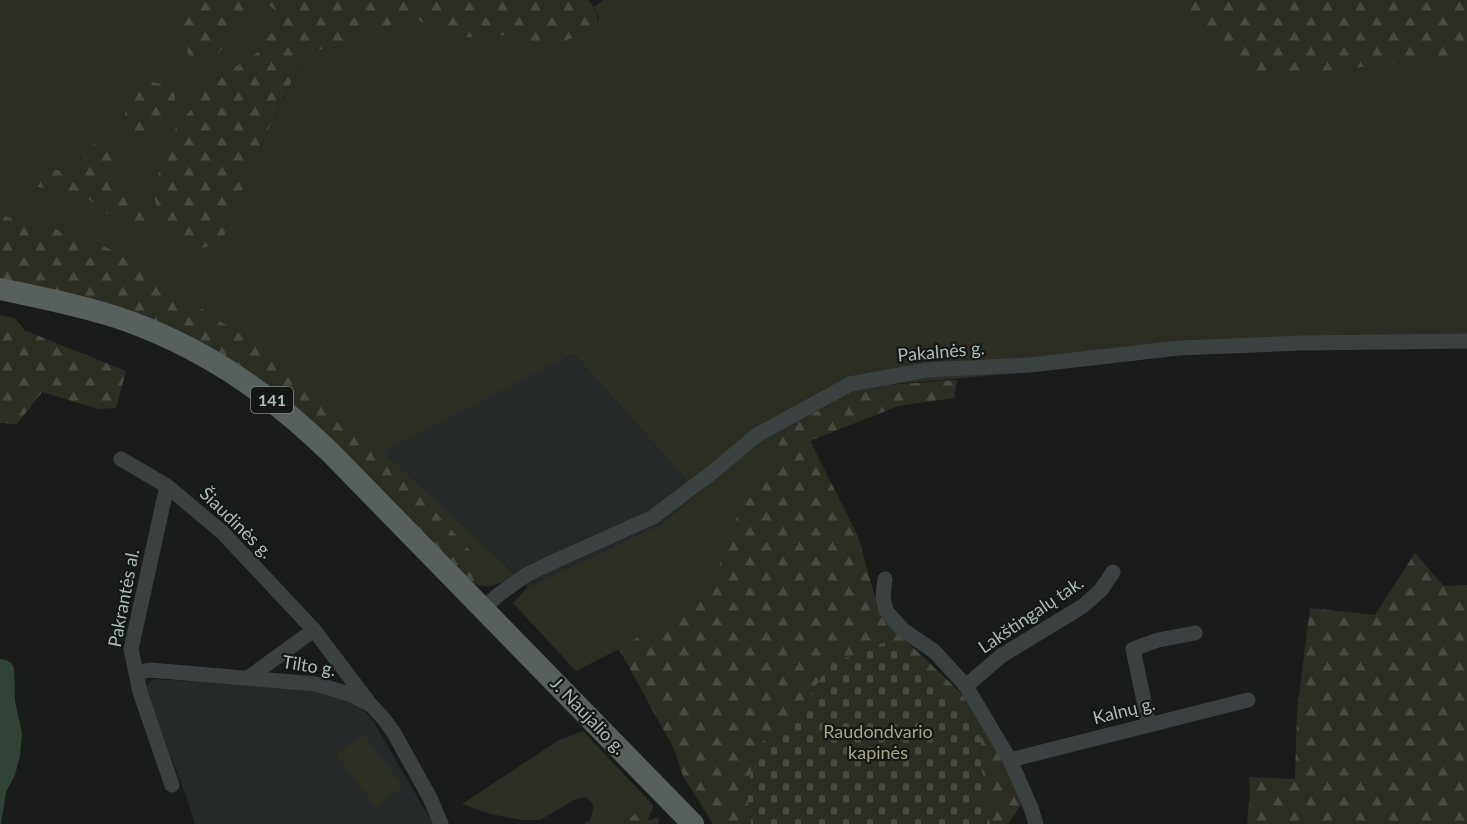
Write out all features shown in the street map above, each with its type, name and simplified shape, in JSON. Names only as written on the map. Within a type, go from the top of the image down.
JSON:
[{"type":"main road","name":"141","points":[[0,289],[85,308],[146,328],[211,360],[240,378],[304,427],[483,609]]},
{"type":"main road","name":"J. Naujalio g.","points":[[483,609],[686,822]]},
{"type":"street","name":"Pakalnės g.","points":[[483,609],[526,575],[653,517],[757,435],[850,384],[927,370],[1029,365],[1179,348],[1303,343],[1467,341]]},
{"type":"street","name":"Šiaudinės g.","points":[[121,459],[167,486],[223,533],[314,630],[371,705]]},
{"type":"street","name":"Pakrantės al.","points":[[167,486],[131,649],[140,692],[172,785]]},
{"type":"street","name":"Lakštingalų tak.","points":[[966,686],[1001,656],[1083,606],[1101,590],[1113,572]]},
{"type":"street","points":[[885,579],[883,597],[886,611],[903,630],[934,651],[966,686],[1010,760],[1036,824]]},
{"type":"street","points":[[248,678],[314,630]]},
{"type":"street","points":[[1149,725],[1133,649],[1158,640],[1195,633]]},
{"type":"street","name":"Tilto g.","points":[[136,674],[150,670],[316,684],[352,695],[371,705],[394,733],[430,798],[441,824]]},
{"type":"street","name":"Kalnų g.","points":[[1010,760],[1248,700]]},
{"type":"shaded area","points":[[574,354],[698,493],[663,523],[528,587],[382,452]]},
{"type":"shaded area","points":[[0,659],[11,663],[14,668],[15,701],[22,733],[20,755],[15,775],[6,792],[1,824],[0,824]]},
{"type":"shaded area","points":[[153,679],[317,689],[359,706],[372,719],[433,824],[195,824],[145,688]]},
{"type":"green space","points":[[0,0],[191,0],[181,13],[232,33],[244,10],[245,0],[269,0],[270,6],[283,16],[282,27],[266,36],[257,53],[213,81],[221,243],[262,146],[308,52],[349,45],[371,26],[389,26],[410,14],[434,29],[461,38],[511,35],[524,47],[597,27],[599,17],[594,7],[604,0],[1187,0],[1180,14],[1402,62],[1467,56],[1467,348],[1209,351],[1055,370],[873,386],[784,431],[771,465],[731,527],[712,590],[619,649],[576,671],[513,603],[528,587],[663,523],[698,493],[574,354],[383,452],[516,575],[495,585],[479,585],[472,583],[215,318],[137,261],[78,235],[0,215]],"holes":[[[81,156],[115,174],[120,181],[132,189],[146,207],[130,229],[90,200],[76,194],[55,190],[38,167],[66,171],[78,167]]]},
{"type":"green space","points":[[191,0],[245,0],[244,10],[219,53],[202,61],[190,58],[180,35],[181,13]]},
{"type":"green space","points":[[269,0],[588,0],[596,12],[598,22],[597,27],[547,49],[524,47],[511,35],[461,38],[434,29],[410,15],[389,26],[371,26],[349,45],[308,52],[272,122],[221,243],[194,250],[171,231],[160,217],[154,197],[164,144],[213,81],[257,53],[266,36],[282,27],[283,16],[270,6]]},
{"type":"green space","points":[[1187,0],[1467,0],[1467,56],[1253,80],[1209,44],[1180,14]]},
{"type":"green space","points":[[147,81],[163,84],[175,93],[174,108],[167,120],[156,129],[128,138],[122,130],[129,96],[137,85]]},
{"type":"green space","points":[[102,141],[111,146],[115,174],[120,181],[132,189],[153,218],[151,225],[144,231],[130,229],[90,200],[76,194],[34,186],[30,171],[38,167],[66,171],[78,167],[86,150]]},
{"type":"green space","points":[[0,215],[78,235],[137,261],[215,318],[314,382],[382,452],[481,563],[480,580],[469,584],[263,383],[0,280]]},
{"type":"green space","points":[[0,315],[15,318],[24,330],[126,371],[116,408],[98,409],[42,392],[17,424],[0,423]]},
{"type":"green space","points":[[957,380],[954,398],[898,406],[810,441],[858,536],[880,616],[961,693],[1001,754],[1021,805],[1008,824],[990,824],[981,765],[980,734],[921,667],[828,665],[798,718],[757,745],[747,791],[751,824],[713,824],[683,776],[674,749],[619,649],[712,590],[731,526],[771,465],[784,431],[836,400],[873,386]]},
{"type":"green space","points":[[1415,553],[1444,586],[1467,585],[1467,824],[1247,824],[1249,777],[1295,779],[1297,711],[1310,608],[1375,615]]},
{"type":"green space","name":"Raudondvario kapinės","points":[[886,642],[921,667],[980,734],[981,765],[990,824],[751,824],[747,791],[757,745],[798,718],[828,665]]},
{"type":"green space","points":[[583,731],[653,805],[650,814],[644,810],[639,811],[622,824],[584,824],[590,820],[594,806],[586,797],[576,799],[540,820],[522,820],[490,814],[462,804],[559,740]]},
{"type":"green space","points":[[363,734],[403,786],[376,807],[336,755]]},
{"type":"green space","points":[[644,810],[650,814],[648,821],[655,818],[660,819],[658,824],[622,824],[639,811]]}]
